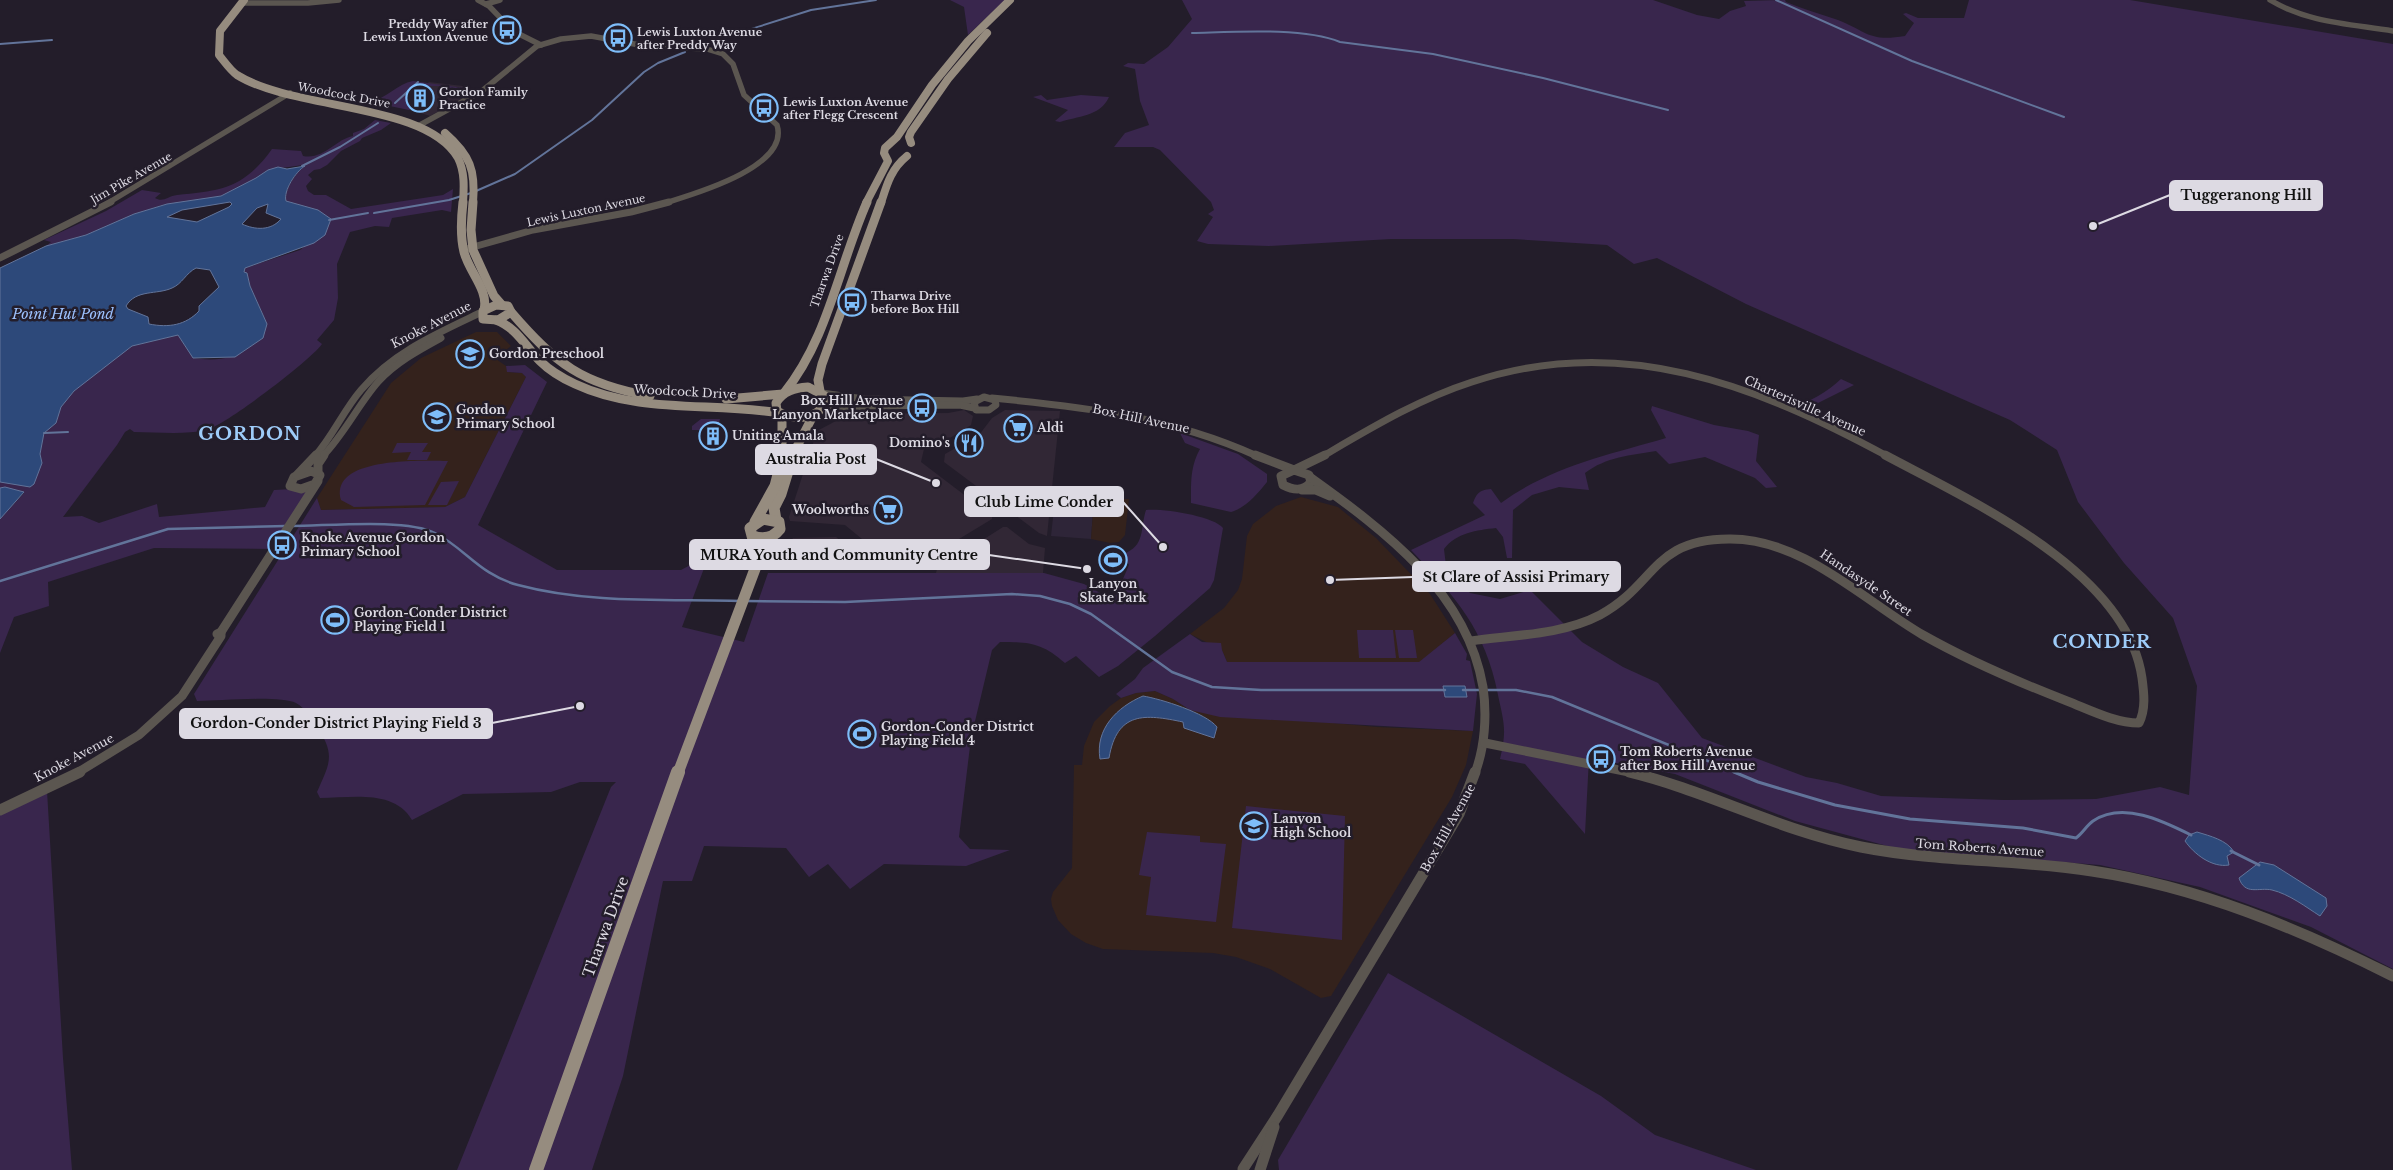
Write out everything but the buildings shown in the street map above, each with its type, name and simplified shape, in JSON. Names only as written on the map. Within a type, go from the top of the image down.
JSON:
[{"type":"main road","name":"Tharwa Drive","points":[[784,394],[799,376],[805,364],[872,190],[888,162],[887,150],[950,63],[1010,0]]},
{"type":"main road","points":[[784,394],[776,404],[781,414],[783,438],[777,478],[771,498],[750,531],[752,536],[761,539],[770,537],[780,529],[774,508],[794,450],[817,412],[826,401],[821,392],[818,376],[891,174],[897,164],[916,150],[909,138],[911,132],[952,74],[992,28],[1021,0]]},
{"type":"main road","name":"Woodcock Drive","points":[[244,2],[220,32],[218,44],[220,54],[226,64],[240,78],[256,87],[288,95],[391,112],[444,132],[463,149],[473,168],[475,191],[468,247],[493,297],[501,304],[511,307],[511,312],[540,347],[563,366],[610,388],[653,397],[735,399],[784,394],[803,388],[821,392]]},
{"type":"main road","name":"Woodcock Drive","points":[[419,123],[448,144],[457,156],[463,170],[468,247],[473,275],[485,294],[486,304],[483,311]]},
{"type":"main road","points":[[907,156],[895,158],[887,150],[902,142],[911,143]]},
{"type":"main road","points":[[501,304],[483,311],[481,317],[492,321],[508,316],[511,312]]},
{"type":"main road","name":"Woodcock Drive","points":[[492,321],[514,328],[532,354],[553,371],[595,392],[627,401],[674,406],[737,407],[797,418],[817,412]]},
{"type":"main road","points":[[753,524],[767,518],[776,520]]},
{"type":"main road","name":"Tharwa Drive","points":[[745,587],[757,547],[752,536]]},
{"type":"main road","name":"Tharwa Drive","points":[[536,1170],[735,613],[745,587],[770,537]]},
{"type":"street","points":[[244,2],[270,3],[339,0]]},
{"type":"street","points":[[478,0],[486,4],[513,31],[541,44]]},
{"type":"street","points":[[486,4],[500,0]]},
{"type":"street","points":[[2270,0],[2284,8],[2310,17],[2393,31]]},
{"type":"street","name":"Lewis Luxton Avenue","points":[[419,123],[488,88],[528,52],[541,44],[571,37],[591,36],[645,46],[698,48],[719,52],[728,57],[734,64],[740,86],[749,101],[778,125],[779,137],[771,152],[756,165],[678,198],[628,212],[468,247]]},
{"type":"street","name":"Jim Pike Avenue","points":[[0,258],[68,226],[130,191],[266,106],[288,95]]},
{"type":"street","name":"Knoke Avenue","points":[[297,475],[324,446],[360,391],[385,365],[422,341],[473,319],[483,311]]},
{"type":"street","name":"Knoke Avenue","points":[[0,810],[106,758],[139,735],[176,700],[192,684],[221,636],[221,632],[295,515],[306,502],[318,477],[317,466],[320,461],[340,439],[372,389],[386,374],[424,347],[471,326],[492,321]]},
{"type":"street","name":"Charterisville Avenue","points":[[1294,470],[1306,466],[1337,449],[1403,410],[1492,376],[1540,365],[1587,361],[1637,364],[1687,373],[1738,388],[1817,422],[1908,467],[2017,530],[2066,563],[2112,610],[2138,655],[2144,696],[2143,717],[2140,723]]},
{"type":"street","points":[[821,392],[864,399],[963,401],[977,399]]},
{"type":"street","points":[[817,412],[862,406],[960,406],[984,411],[994,408],[996,402],[992,398]]},
{"type":"street","name":"Box Hill Avenue","points":[[977,399],[992,398],[1050,404],[1121,413],[1162,421],[1225,441],[1294,470]]},
{"type":"street","points":[[974,408],[974,402],[977,399]]},
{"type":"street","name":"Box Hill Avenue","points":[[994,408],[1050,404]]},
{"type":"street","name":"Charterisville Avenue","points":[[1311,478],[1314,471],[1337,449]]},
{"type":"street","name":"Box Hill Avenue","points":[[1256,455],[1272,468],[1280,480]]},
{"type":"street","points":[[1294,470],[1302,471],[1311,478],[1310,485],[1300,490],[1286,487],[1280,480],[1284,473],[1294,470]]},
{"type":"street","points":[[292,489],[306,488],[318,477],[306,472],[297,475],[289,484],[292,489],[299,498],[295,515]]},
{"type":"street","name":"Box Hill Avenue","points":[[1242,1170],[1278,1115],[1459,814],[1475,781],[1485,741],[1486,694],[1478,657],[1451,604],[1415,562],[1380,530],[1311,478]]},
{"type":"street","name":"Box Hill Avenue","points":[[1300,490],[1316,490],[1340,499]]},
{"type":"street","name":"Handasyde Street","points":[[1471,641],[1548,630],[1582,622],[1599,615],[1621,602],[1661,558],[1678,548],[1705,540],[1746,540],[1773,546],[1809,560],[1918,632],[1990,669],[2078,706],[2127,723],[2140,723]]},
{"type":"street","name":"Tom Roberts Avenue","points":[[1485,741],[1527,752],[1532,751],[1651,777],[1794,829],[1859,846],[1940,859],[2047,865],[2092,871],[2163,885],[2210,898],[2283,924],[2393,976]]},
{"type":"street","name":"Box Hill Avenue","points":[[1260,1170],[1278,1115]]},
{"type":"shaded area","points":[[950,0],[1005,0],[968,35],[964,7]]},
{"type":"shaded area","points":[[1182,0],[1653,0],[1697,15],[1719,19],[1730,11],[1746,6],[1744,1],[1785,0],[1792,5],[1838,20],[1869,35],[1893,38],[1905,36],[1914,23],[1903,14],[1906,13],[1918,18],[1964,18],[1969,0],[2130,0],[2393,44],[2393,969],[2311,927],[2200,887],[2100,865],[1902,850],[1795,821],[1675,774],[1589,758],[1585,834],[1525,764],[1500,759],[1504,733],[1503,720],[1485,651],[1477,633],[1455,600],[1411,550],[1485,515],[1473,503],[1477,494],[1481,491],[1491,489],[1501,503],[1539,480],[1559,471],[1666,438],[1651,410],[1652,406],[1714,425],[1748,431],[1759,435],[1756,461],[1777,487],[1766,488],[1755,478],[1705,457],[1669,464],[1656,451],[1610,460],[1585,473],[1589,490],[1559,487],[1532,495],[1513,510],[1512,558],[1507,558],[1503,537],[1496,528],[1474,531],[1455,539],[1444,549],[1446,566],[1470,593],[1500,599],[1530,590],[1582,642],[1623,667],[1658,683],[1702,738],[1806,777],[1837,783],[1881,796],[2004,800],[2096,799],[2160,787],[2189,795],[2197,686],[2173,618],[2124,563],[2078,502],[2057,450],[2010,420],[1746,304],[1657,258],[1634,264],[1607,245],[1513,239],[1391,239],[1269,246],[1208,244],[1197,241],[1213,217],[1208,214],[1214,210],[1211,202],[1160,150],[1153,147],[1114,147],[1125,133],[1149,125],[1140,101],[1135,69],[1123,66],[1128,63],[1144,64],[1168,47],[1192,19]]},
{"type":"shaded area","points":[[413,81],[479,90],[460,97],[471,91],[444,87],[435,92],[441,86],[430,86],[421,91],[431,94],[423,94],[411,100],[419,103],[409,110],[370,102]]},
{"type":"shaded area","points":[[429,82],[479,90],[430,116],[405,108],[406,99]]},
{"type":"shaded area","points":[[1041,95],[1047,100],[1081,95],[1109,97],[1105,104],[1094,112],[1060,122],[1055,121],[1068,110],[1033,97]]},
{"type":"shaded area","points":[[375,120],[391,123],[341,151],[327,165],[314,170],[308,175],[312,179],[306,186],[308,191],[314,195],[326,195],[351,209],[443,195],[453,189],[451,212],[442,210],[392,218],[389,227],[375,226],[350,232],[337,264],[338,298],[334,320],[317,340],[322,344],[315,352],[247,406],[230,418],[206,430],[170,433],[134,432],[130,429],[125,432],[63,517],[82,516],[99,523],[157,504],[159,517],[265,507],[274,490],[314,488],[275,549],[154,548],[48,582],[49,606],[14,617],[0,653],[0,519],[24,493],[0,488],[0,482],[30,487],[42,463],[40,454],[44,433],[56,423],[61,407],[89,377],[132,346],[178,335],[193,358],[231,357],[244,351],[252,343],[264,317],[250,286],[247,273],[244,272],[245,268],[300,250],[327,229],[327,222],[319,212],[286,201],[289,187],[303,165],[268,170],[221,196],[163,205],[134,214],[86,235],[46,246],[51,242],[44,240],[106,211],[142,190],[161,193],[155,198],[163,200],[177,195],[219,189],[242,180],[262,162],[272,149],[301,151],[303,156],[317,155],[353,136],[353,133],[364,129]]},
{"type":"shaded area","name":"Gordon Primary School","points":[[476,332],[497,332],[511,346],[496,359],[506,366],[508,372],[522,373],[526,377],[465,497],[445,507],[321,510],[317,498],[391,383],[421,358]]},
{"type":"shaded area","points":[[525,365],[547,382],[478,525],[557,570],[681,570],[709,555],[682,627],[744,642],[768,573],[1044,573],[1084,584],[1111,599],[1116,595],[1129,565],[1123,554],[1130,551],[1139,541],[1146,510],[1164,510],[1187,514],[1209,520],[1223,528],[1214,580],[1210,588],[1118,666],[1099,677],[1076,656],[1065,663],[1049,651],[1028,643],[1000,642],[992,650],[971,738],[959,837],[970,849],[1010,850],[966,866],[884,864],[850,889],[828,864],[809,877],[786,848],[704,846],[692,881],[663,881],[623,1076],[592,1170],[457,1170],[611,787],[616,782],[580,782],[551,792],[463,794],[412,820],[404,810],[394,803],[383,799],[371,797],[320,798],[317,792],[328,766],[329,752],[312,720],[305,710],[296,703],[276,699],[197,701],[194,694],[317,498],[321,510],[445,507],[465,497],[526,377],[522,373],[507,372],[506,366]]},
{"type":"shaded area","points":[[1841,379],[1854,385],[1802,411],[1793,406],[1818,396]]},
{"type":"shaded area","points":[[964,410],[973,416],[971,425],[940,444],[924,449],[921,462],[992,516],[992,519],[921,562],[890,562],[845,525],[790,521],[789,517],[817,431],[849,414],[948,413]]},
{"type":"shaded area","points":[[1005,410],[1060,411],[1047,536],[1039,533],[944,462],[945,454],[979,435],[992,418]]},
{"type":"shaded area","points":[[701,419],[720,419],[718,426],[711,430],[692,430],[692,426]]},
{"type":"shaded area","points":[[1180,433],[1238,454],[1267,474],[1267,482],[1247,504],[1231,512],[1191,503],[1193,469],[1200,449],[1185,443]]},
{"type":"shaded area","points":[[397,443],[428,443],[422,452],[431,452],[427,460],[407,460],[411,452],[392,453]]},
{"type":"shaded area","points":[[448,461],[425,505],[354,507],[341,500],[341,486],[349,475],[363,468],[400,462]]},
{"type":"shaded area","points":[[459,481],[447,505],[428,505],[441,482]]},
{"type":"shaded area","points":[[1301,497],[1338,507],[1376,538],[1430,594],[1455,633],[1420,662],[1227,662],[1222,650],[1190,634],[1224,608],[1238,590],[1242,579],[1247,536],[1253,524],[1276,506]]},
{"type":"shaded area","points":[[1055,499],[1094,499],[1091,539],[1051,536]]},
{"type":"shaded area","points":[[1094,499],[1129,499],[1125,535],[1119,542],[1110,543],[1091,539]]},
{"type":"shaded area","points":[[1003,527],[1007,527],[1029,544],[1045,548],[1043,573],[936,573],[937,569]]},
{"type":"shaded area","points":[[836,537],[849,548],[843,553],[820,559],[788,559],[788,555],[777,554],[780,547],[786,547],[793,538]]},
{"type":"shaded area","points":[[1357,630],[1393,630],[1396,658],[1359,658]]},
{"type":"shaded area","points":[[1395,630],[1413,630],[1417,658],[1399,658]]},
{"type":"shaded area","points":[[1455,633],[1467,654],[1466,660],[1470,661],[1477,694],[1473,731],[1220,717],[1190,710],[1173,699],[1155,691],[1136,693],[1121,698],[1116,694],[1135,679],[1143,668],[1190,634],[1202,642],[1221,643],[1227,662],[1419,662]]},
{"type":"shaded area","name":"Lanyon High School","points":[[1155,691],[1173,699],[1190,710],[1377,727],[1473,731],[1466,765],[1452,797],[1331,996],[1321,998],[1270,969],[1236,957],[1213,953],[1103,949],[1086,943],[1071,934],[1058,920],[1051,899],[1053,892],[1072,868],[1074,765],[1082,765],[1084,746],[1094,722],[1110,706],[1121,698],[1136,693]]},
{"type":"shaded area","points":[[47,791],[63,1058],[72,1170],[0,1170],[0,813]]},
{"type":"shaded area","points":[[1246,806],[1345,816],[1342,940],[1232,928]]},
{"type":"shaded area","points":[[1147,832],[1200,836],[1200,842],[1226,844],[1216,922],[1146,915],[1151,877],[1139,875]]},
{"type":"shaded area","points":[[1388,973],[1601,1096],[1655,1135],[1756,1170],[1279,1170],[1278,1160]]},
{"type":"water","name":"Point Hut Pond","points":[[305,166],[291,182],[286,192],[286,201],[318,210],[331,219],[325,235],[314,243],[245,268],[244,272],[247,273],[250,286],[267,324],[263,338],[235,357],[193,358],[178,335],[132,346],[74,391],[61,407],[56,423],[44,433],[40,454],[42,463],[34,484],[30,487],[0,482],[0,268],[46,246],[86,235],[134,214],[167,204],[221,196],[268,170],[278,167],[287,169]],"holes":[[[230,202],[232,204],[229,207],[197,222],[167,217],[182,210]],[[268,204],[266,213],[281,219],[273,226],[263,228],[242,224],[257,208]],[[196,268],[210,270],[219,287],[199,306],[199,311],[189,320],[163,326],[149,324],[148,317],[128,309],[126,306],[135,297],[166,290],[179,284]]]},
{"type":"water","points":[[5,487],[24,492],[0,519],[0,488]]},
{"type":"water","points":[[1443,686],[1465,686],[1467,697],[1445,697]]},
{"type":"water","points":[[1143,696],[1171,703],[1203,717],[1217,727],[1214,738],[1184,728],[1183,722],[1145,717],[1135,719],[1126,724],[1119,731],[1113,743],[1109,758],[1100,759],[1099,748],[1101,738],[1110,720],[1125,706]]},
{"type":"water","points":[[2197,832],[2218,839],[2231,848],[2234,852],[2227,856],[2229,865],[2210,862],[2193,851],[2185,841],[2189,835]]},
{"type":"water","points":[[2260,862],[2274,865],[2326,898],[2327,906],[2320,916],[2285,894],[2267,889],[2253,890],[2245,887],[2239,878]]},
{"type":"waterway","points":[[704,44],[811,10],[876,0]]},
{"type":"waterway","points":[[1776,0],[1912,61],[2064,117]]},
{"type":"waterway","points":[[1192,33],[1288,32],[1325,37],[1340,42],[1433,54],[1543,78],[1668,110]]},
{"type":"waterway","points":[[0,44],[52,40]]},
{"type":"waterway","points":[[476,191],[515,174],[592,120],[644,72],[658,63],[685,52]]},
{"type":"waterway","points":[[395,103],[418,82]]},
{"type":"waterway","points":[[302,166],[340,147],[378,123]]},
{"type":"waterway","points":[[374,213],[449,200],[471,193]]},
{"type":"waterway","points":[[329,220],[368,213]]},
{"type":"waterway","points":[[44,433],[68,432]]},
{"type":"waterway","points":[[292,526],[386,524],[422,528],[446,539],[493,575],[505,581],[545,591],[600,598],[740,601]]},
{"type":"waterway","points":[[0,581],[168,529],[286,526]]},
{"type":"waterway","points":[[746,601],[845,602],[1012,594],[1040,596],[1070,604],[1091,614],[1172,672],[1212,687],[1261,690],[1445,690]]},
{"type":"waterway","points":[[1463,690],[1480,690]]},
{"type":"waterway","points":[[1486,690],[1516,690],[1552,697],[1737,773]]},
{"type":"waterway","points":[[1734,772],[1758,782],[1835,805],[1910,819],[2023,828],[2076,838],[2093,821],[2105,815],[2130,813],[2156,819],[2191,835]]},
{"type":"waterway","points":[[2231,851],[2259,865]]},
{"type":"place","name":"Preddy Way after Lewis Luxton Avenue","points":[[507,30]]},
{"type":"place","name":"Lewis Luxton Avenue after Preddy Way","points":[[618,38]]},
{"type":"place","name":"Gordon Family Practice","points":[[420,98]]},
{"type":"place","name":"Lewis Luxton Avenue after Flegg Crescent","points":[[764,108]]},
{"type":"place","name":"Tuggeranong Hill","points":[[2093,226]]},
{"type":"place","name":"Tharwa Drive before Box Hill","points":[[852,302]]},
{"type":"place","name":"Gordon Preschool","points":[[470,354]]},
{"type":"place","name":"Box Hill Avenue Lanyon Marketplace","points":[[922,408]]},
{"type":"place","name":"Gordon Primary School","points":[[437,417]]},
{"type":"place","name":"Aldi","points":[[1018,428]]},
{"type":"place","name":"Uniting Amala","points":[[713,436]]},
{"type":"place","name":"Domino's","points":[[969,443]]},
{"type":"place","name":"Australia Post","points":[[936,483]]},
{"type":"place","name":"Woolworths","points":[[888,510]]},
{"type":"place","name":"Knoke Avenue Gordon Primary School","points":[[282,545]]},
{"type":"place","name":"Club Lime Conder","points":[[1163,547]]},
{"type":"place","name":"Lanyon Skate Park","points":[[1113,560]]},
{"type":"place","name":"MURA Youth and Community Centre","points":[[1087,569]]},
{"type":"place","name":"St Clare of Assisi Primary","points":[[1330,580]]},
{"type":"place","name":"Gordon-Conder District Playing Field 1","points":[[335,620]]},
{"type":"place","name":"Gordon-Conder District Playing Field 3","points":[[580,706]]},
{"type":"place","name":"Gordon-Conder District Playing Field 4","points":[[862,734]]},
{"type":"place","name":"Tom Roberts Avenue after Box Hill Avenue","points":[[1601,759]]},
{"type":"place","name":"Lanyon High School","points":[[1254,826]]},
{"type":"district","name":"GORDON","points":[[250,434]]},
{"type":"district","name":"CONDER","points":[[2102,642]]}]
